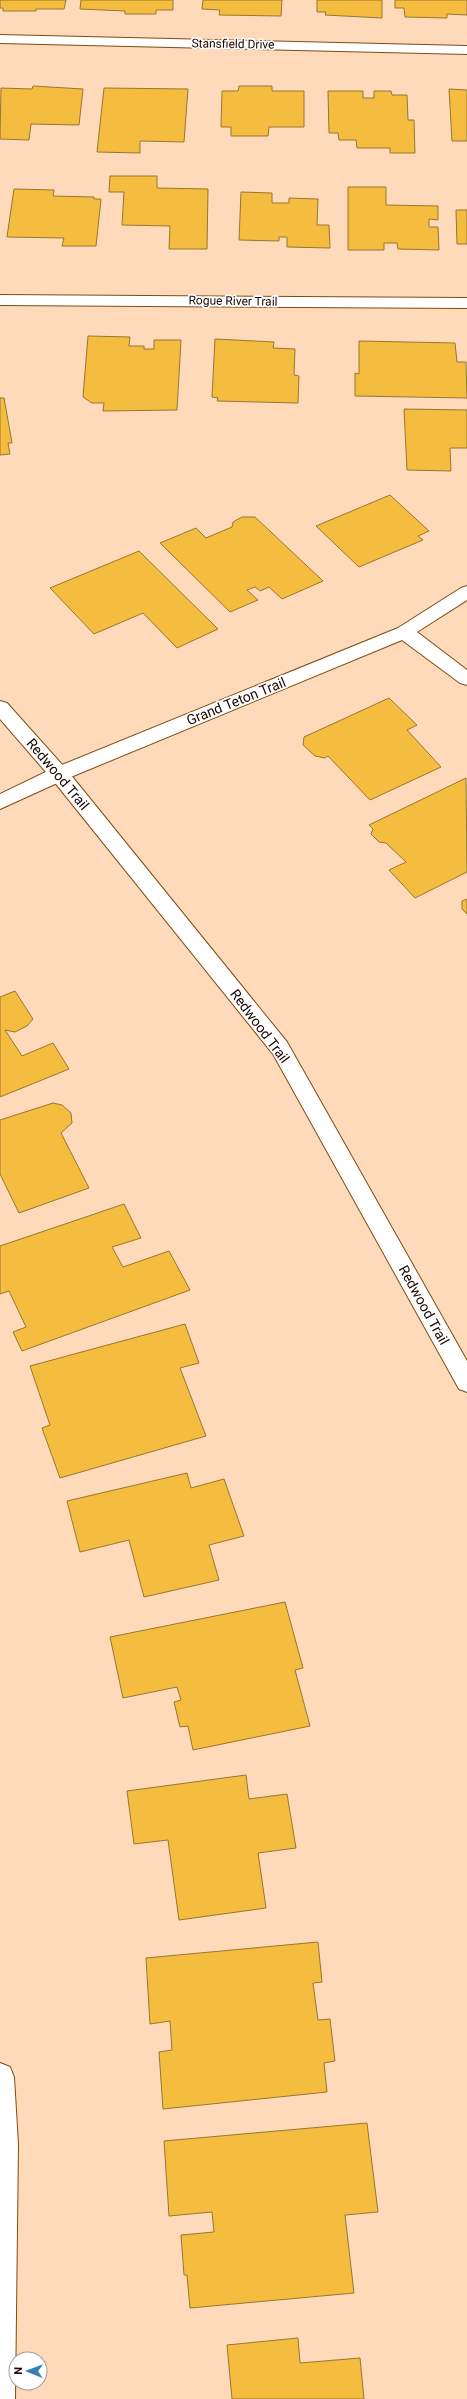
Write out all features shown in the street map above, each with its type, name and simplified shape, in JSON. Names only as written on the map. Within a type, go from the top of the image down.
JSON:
[{"type":"street","name":"Stansfield Drive","points":[[0,39],[467,50]]},
{"type":"street","name":"Rogue River Trail","points":[[0,300],[467,303]]},
{"type":"street","name":"Grand Teton Trail","points":[[0,802],[59,774],[404,632],[467,592]]},
{"type":"street","points":[[404,632],[467,679]]},
{"type":"street","name":"Redwood Trail","points":[[0,707],[59,774],[280,1048],[467,1382]]},
{"type":"street","points":[[0,2077],[4,2144],[0,2399]]},
{"type":"building","points":[[0,0],[66,0],[64,9],[3,11],[3,8],[0,8]]},
{"type":"building","points":[[81,0],[173,0],[173,10],[156,10],[156,14],[125,14],[125,11],[80,9]]},
{"type":"building","points":[[203,0],[282,0],[281,16],[219,15],[220,10],[202,9]]},
{"type":"building","points":[[317,0],[382,0],[382,18],[325,15],[326,12],[317,12]]},
{"type":"building","points":[[395,0],[467,0],[467,15],[447,14],[447,18],[405,17],[404,8],[395,8]]},
{"type":"building","points":[[33,86],[83,89],[79,125],[31,124],[29,140],[0,139],[1,88],[32,89]]},
{"type":"building","points":[[239,86],[272,86],[272,91],[304,91],[304,127],[269,127],[268,136],[231,136],[231,127],[221,127],[222,91],[238,91]]},
{"type":"building","points":[[104,88],[188,89],[184,142],[140,141],[140,153],[97,152]]},
{"type":"building","points":[[449,89],[467,90],[467,141],[452,141]]},
{"type":"building","points":[[328,91],[363,91],[363,98],[374,98],[374,91],[391,91],[392,95],[407,95],[408,120],[414,120],[415,153],[390,153],[390,148],[357,148],[356,140],[339,140],[338,133],[329,133]]},
{"type":"building","points":[[110,176],[157,176],[157,188],[208,189],[207,249],[169,249],[170,226],[122,225],[124,192],[109,192]]},
{"type":"building","points":[[348,187],[386,187],[386,205],[438,206],[438,220],[429,219],[429,227],[438,227],[439,250],[398,249],[397,243],[384,243],[384,250],[348,250]]},
{"type":"building","points":[[14,189],[54,190],[53,196],[94,197],[94,199],[101,199],[96,246],[62,246],[64,238],[7,237]]},
{"type":"building","points":[[241,192],[272,193],[272,203],[289,203],[289,198],[318,199],[317,225],[329,225],[330,248],[287,247],[287,237],[279,237],[279,241],[239,240]]},
{"type":"building","points":[[456,210],[467,210],[467,244],[457,244]]},
{"type":"building","points":[[88,336],[130,337],[129,346],[144,346],[144,349],[154,349],[154,340],[181,340],[177,410],[103,411],[104,403],[92,403],[83,397]]},
{"type":"building","points":[[215,339],[274,342],[273,348],[295,349],[294,375],[299,376],[298,403],[217,401],[218,398],[212,397]]},
{"type":"building","points":[[359,341],[455,343],[457,362],[466,362],[467,398],[355,396],[355,373],[359,374]]},
{"type":"building","points":[[0,398],[4,398],[12,443],[8,443],[10,454],[0,455]]},
{"type":"building","points":[[404,409],[467,410],[467,448],[450,448],[451,471],[407,470]]},
{"type":"building","points":[[390,495],[429,531],[418,536],[423,540],[359,567],[316,526]]},
{"type":"building","points":[[242,517],[255,517],[323,581],[282,599],[269,587],[260,591],[255,587],[247,590],[258,600],[230,612],[160,543],[196,528],[206,538],[232,527],[233,522]]},
{"type":"building","points":[[139,551],[218,629],[177,648],[143,613],[94,634],[50,588]]},
{"type":"building","points":[[389,698],[417,725],[407,730],[441,767],[370,800],[328,756],[325,758],[315,756],[303,745],[304,737]]},
{"type":"building","points":[[466,778],[467,872],[415,898],[389,870],[406,862],[386,843],[379,842],[371,834],[373,829],[369,825]]},
{"type":"building","points":[[467,899],[467,914],[462,909],[462,901]]},
{"type":"building","points":[[15,991],[33,1019],[27,1026],[15,1032],[5,1030],[22,1056],[53,1043],[69,1069],[0,1097],[0,997]]},
{"type":"building","points":[[53,1103],[62,1105],[71,1113],[72,1123],[61,1133],[89,1188],[19,1213],[0,1174],[0,1120]]},
{"type":"building","points":[[124,1204],[141,1238],[112,1247],[123,1267],[169,1251],[190,1290],[22,1351],[13,1332],[26,1327],[9,1291],[0,1294],[0,1246]]},
{"type":"building","points":[[185,1324],[199,1363],[180,1368],[206,1436],[60,1478],[42,1428],[50,1425],[30,1366]]},
{"type":"building","points":[[187,1473],[191,1488],[224,1479],[244,1536],[209,1545],[219,1580],[144,1597],[129,1540],[80,1552],[67,1501]]},
{"type":"building","points":[[285,1602],[303,1668],[295,1670],[310,1726],[193,1750],[188,1726],[180,1727],[174,1702],[181,1700],[177,1687],[123,1698],[110,1637]]},
{"type":"building","points":[[246,1775],[249,1799],[287,1794],[296,1848],[258,1853],[266,1908],[179,1920],[168,1840],[134,1844],[127,1791]]},
{"type":"building","points":[[318,1942],[322,1982],[313,1983],[318,2020],[330,2019],[335,2061],[324,2063],[327,2092],[163,2109],[159,2052],[172,2050],[170,2021],[150,2024],[146,1958]]},
{"type":"building","points":[[367,2123],[378,2212],[345,2215],[354,2293],[190,2308],[187,2275],[184,2275],[181,2235],[214,2232],[212,2212],[169,2216],[164,2141]]},
{"type":"building","points":[[298,2338],[300,2363],[360,2358],[364,2399],[232,2399],[227,2345]]}]
